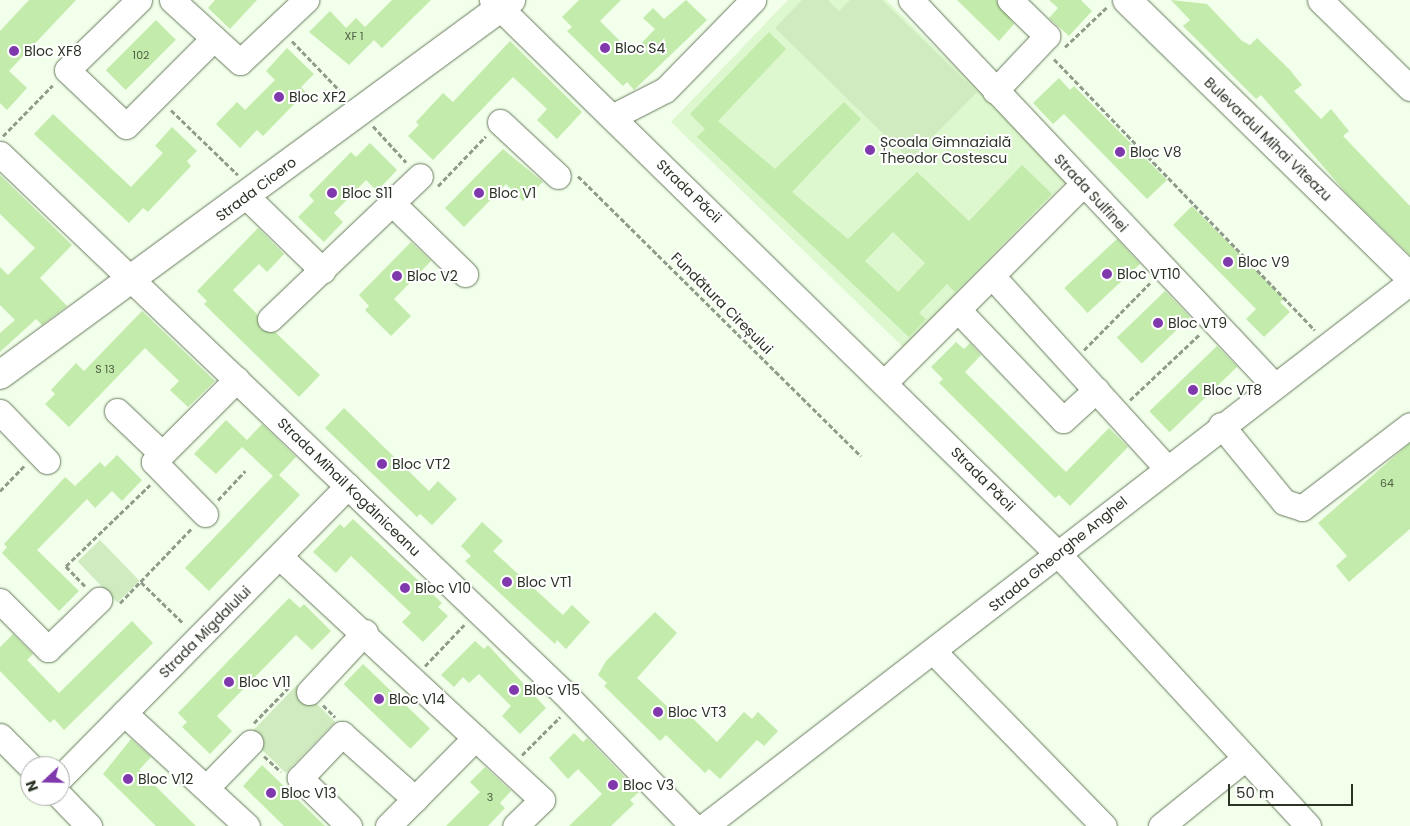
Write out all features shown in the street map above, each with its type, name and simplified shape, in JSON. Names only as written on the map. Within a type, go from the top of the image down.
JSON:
[{"type":"main road","name":"Bulevardul Mihai Viteazu","points":[[1127,0],[1410,278]]},
{"type":"main road","name":"Strada Cicero","points":[[1,372],[134,280],[501,3]]},
{"type":"street","points":[[139,0],[68,70],[126,126],[214,38]]},
{"type":"street","points":[[172,0],[240,62],[306,0]]},
{"type":"street","points":[[612,117],[665,90],[753,0]]},
{"type":"street","name":"Strada Sulfinei","points":[[910,0],[1273,384]]},
{"type":"street","points":[[995,91],[1046,52],[1047,36],[1010,0]]},
{"type":"street","points":[[1320,0],[1410,88]]},
{"type":"street","name":"Strada Păcii","points":[[501,3],[612,117],[886,382],[1059,555],[1244,759],[1308,826]]},
{"type":"street","points":[[500,122],[566,174]]},
{"type":"street","name":"Strada Mihail Kogălniceanu","points":[[0,154],[134,280],[574,703],[693,826]]},
{"type":"street","points":[[270,319],[420,176]]},
{"type":"street","points":[[886,382],[1083,184]]},
{"type":"street","points":[[250,193],[323,270]]},
{"type":"street","points":[[392,203],[465,274]]},
{"type":"street","points":[[992,276],[1166,467]]},
{"type":"street","name":"Strada Gheorghe Anghel","points":[[705,826],[1059,555],[1166,467],[1273,384],[1410,282]]},
{"type":"street","points":[[958,310],[1063,420],[1096,390]]},
{"type":"street","points":[[163,463],[237,379]]},
{"type":"street","points":[[117,411],[205,514]]},
{"type":"street","points":[[0,412],[43,456]]},
{"type":"street","points":[[1220,425],[1284,502],[1302,508],[1410,425]]},
{"type":"street","name":"Strada Migdalului","points":[[70,768],[348,486]]},
{"type":"street","points":[[280,556],[365,632],[474,738],[542,800],[515,826]]},
{"type":"street","points":[[3,610],[48,649],[99,600]]},
{"type":"street","points":[[310,692],[365,632]]},
{"type":"street","points":[[934,652],[1104,826]]},
{"type":"street","points":[[124,713],[207,787],[247,826]]},
{"type":"street","points":[[349,826],[300,778],[342,734],[415,800]]},
{"type":"street","points":[[0,736],[20,756]]},
{"type":"street","points":[[388,826],[474,738]]},
{"type":"street","points":[[207,787],[250,743]]},
{"type":"street","points":[[1162,826],[1244,759]]},
{"type":"street","points":[[70,806],[89,826]]},
{"type":"path","points":[[1113,0],[1046,52],[1328,344]]},
{"type":"path","points":[[0,138],[68,70]]},
{"type":"path","points":[[157,95],[250,193]]},
{"type":"path","points":[[420,176],[434,190],[500,122]]},
{"type":"path","name":"Fundătura Cireșului","points":[[566,174],[861,456]]},
{"type":"path","points":[[1072,363],[1164,269]]},
{"type":"path","points":[[1117,413],[1213,321]]},
{"type":"path","points":[[0,491],[43,456]]},
{"type":"path","points":[[163,463],[66,566],[111,612],[245,472]]},
{"type":"path","points":[[140,582],[198,638]]},
{"type":"path","points":[[413,678],[478,610]]},
{"type":"path","points":[[300,778],[285,776],[243,735],[296,680],[340,721],[342,734]]},
{"type":"path","points":[[508,769],[574,703]]},
{"type":"shaded area","name":"Școala Gimnazială Theodor Costescu","points":[[788,0],[886,0],[1069,178],[904,348],[671,122]]},
{"type":"shaded area","points":[[802,0],[828,0],[839,11],[850,0],[882,0],[977,92],[910,160],[775,28]]},
{"type":"shaded area","points":[[100,540],[140,581],[117,603],[78,562]]},
{"type":"shaded area","points":[[297,685],[335,722],[286,773],[248,736]]},
{"type":"building","name":"Bloc XF8","points":[[29,0],[76,0],[9,71],[27,88],[7,110],[0,103],[0,31]]},
{"type":"building","points":[[215,0],[257,0],[230,29],[208,8]]},
{"type":"building","points":[[392,0],[431,0],[382,48],[374,40],[349,65],[309,32],[330,11],[346,28],[356,18],[365,27]]},
{"type":"building","name":"Bloc S4","points":[[579,0],[621,0],[600,21],[632,53],[655,29],[643,18],[653,8],[664,19],[686,0],[707,20],[634,90],[627,82],[623,86],[567,31],[572,27],[562,17]]},
{"type":"building","points":[[957,0],[996,0],[1014,24],[999,41]]},
{"type":"building","points":[[1049,0],[1081,0],[1092,11],[1069,36],[1049,18],[1058,8]]},
{"type":"building","points":[[1171,0],[1207,4],[1242,41],[1250,45],[1257,38],[1290,70],[1302,85],[1294,91],[1321,119],[1331,109],[1349,131],[1343,136],[1410,206],[1410,255],[1348,195],[1261,95],[1256,99],[1183,26],[1190,20]]},
{"type":"building","points":[[156,20],[176,40],[126,90],[106,70]]},
{"type":"building","points":[[769,32],[786,49],[718,121],[775,169],[844,102],[861,119],[792,192],[848,239],[917,172],[969,221],[1022,165],[1052,194],[955,292],[947,284],[919,313],[926,319],[909,337],[697,137],[705,129],[690,114]],"holes":[[[893,232],[925,263],[898,292],[865,261]]]},
{"type":"building","points":[[510,41],[582,112],[557,139],[537,120],[547,109],[513,77],[433,160],[408,136],[419,125],[416,122],[443,93],[453,102]]},
{"type":"building","name":"Bloc XF2","points":[[287,48],[314,74],[301,87],[306,92],[263,136],[257,130],[240,148],[216,124],[237,102],[245,110],[275,80],[266,71]]},
{"type":"building","name":"Bloc V8","points":[[1059,78],[1070,90],[1074,86],[1167,180],[1147,199],[1064,114],[1053,124],[1033,103]]},
{"type":"building","points":[[53,114],[131,187],[163,153],[155,146],[172,127],[197,151],[187,161],[191,166],[148,212],[143,208],[129,223],[34,134]]},
{"type":"building","name":"Bloc S11","points":[[370,143],[397,170],[377,191],[366,180],[334,213],[343,222],[324,242],[298,217],[314,201],[309,195],[351,152],[356,157]]},
{"type":"building","name":"Bloc V1","points":[[503,149],[543,182],[523,201],[506,184],[464,227],[445,208]]},
{"type":"building","points":[[0,175],[72,245],[40,278],[67,306],[42,325],[36,319],[0,352],[0,333],[15,320],[0,305],[0,267],[8,275],[35,248],[0,214]]},
{"type":"building","name":"Bloc V9","points":[[1192,206],[1284,299],[1280,302],[1290,312],[1264,337],[1246,319],[1256,309],[1173,225]]},
{"type":"building","points":[[258,228],[284,254],[267,272],[259,264],[233,290],[257,314],[260,329],[275,332],[320,375],[299,397],[204,304],[207,301],[197,291]]},
{"type":"building","name":"Bloc VT10","points":[[1117,239],[1140,264],[1088,313],[1064,288]]},
{"type":"building","name":"Bloc V2","points":[[411,242],[431,261],[394,299],[411,316],[391,336],[365,310],[369,306],[359,295]]},
{"type":"building","name":"Bloc VT9","points":[[1165,291],[1190,317],[1142,363],[1117,338]]},
{"type":"building","points":[[142,311],[215,381],[188,407],[170,390],[179,381],[145,348],[69,427],[45,404],[55,394],[51,390],[76,363],[84,371]]},
{"type":"building","points":[[956,342],[964,349],[970,343],[981,355],[965,372],[1066,472],[1109,428],[1128,447],[1070,506],[1059,495],[1055,498],[939,383],[943,379],[931,367]]},
{"type":"building","name":"Bloc VT8","points":[[1217,346],[1237,367],[1170,432],[1149,411]]},
{"type":"building","name":"Bloc VT2","points":[[344,408],[429,491],[438,481],[457,499],[432,525],[420,514],[417,517],[325,428]]},
{"type":"building","points":[[226,420],[247,440],[262,424],[296,457],[279,475],[300,495],[209,591],[185,568],[273,476],[242,447],[216,474],[194,454]]},
{"type":"building","points":[[1410,443],[1410,529],[1349,582],[1336,566],[1347,556],[1318,523]]},
{"type":"building","points":[[117,455],[142,480],[122,501],[112,491],[95,508],[87,499],[37,550],[79,591],[59,611],[2,553],[7,547],[4,544],[65,477],[75,486],[100,462],[105,467]]},
{"type":"building","name":"Bloc V10","points":[[353,519],[442,603],[438,607],[448,616],[423,642],[402,622],[411,613],[351,556],[336,573],[313,552],[340,524],[344,528]]},
{"type":"building","name":"Bloc VT1","points":[[482,522],[503,541],[493,551],[563,615],[572,605],[590,622],[566,649],[557,640],[555,644],[465,561],[471,556],[461,546]]},
{"type":"building","name":"Bloc V11","points":[[289,598],[300,608],[304,604],[331,631],[312,650],[296,635],[217,716],[232,731],[210,754],[182,727],[187,722],[178,713]]},
{"type":"building","name":"Bloc VT3","points":[[655,612],[677,633],[637,678],[672,711],[678,704],[717,742],[744,712],[752,719],[758,712],[778,731],[764,746],[757,740],[720,779],[709,769],[705,773],[666,735],[660,741],[604,686],[607,683],[598,675],[606,661]]},
{"type":"building","points":[[132,621],[153,643],[64,730],[54,719],[50,723],[0,671],[0,647],[13,634],[33,654],[27,660],[59,693]]},
{"type":"building","name":"Bloc V15","points":[[475,641],[484,649],[488,645],[546,708],[520,734],[502,716],[511,706],[479,674],[469,683],[463,677],[454,687],[441,675]]},
{"type":"building","name":"Bloc V14","points":[[363,664],[430,729],[410,749],[344,684]]},
{"type":"building","name":"Bloc V3","points":[[574,733],[583,742],[587,738],[639,792],[630,800],[634,804],[611,826],[569,826],[602,794],[578,769],[568,779],[549,758]]},
{"type":"building","name":"Bloc V12","points":[[131,739],[151,757],[139,770],[196,826],[156,826],[103,774]]},
{"type":"building","name":"Bloc V13","points":[[262,765],[325,826],[284,826],[243,786]]},
{"type":"building","points":[[485,767],[511,791],[500,803],[505,808],[488,826],[446,826],[480,792],[470,782]]},
{"type":"place","name":"Bloc S4","points":[[605,48]]},
{"type":"place","name":"Bloc XF8","points":[[14,51]]},
{"type":"place","name":"Bloc XF2","points":[[279,97]]},
{"type":"place","name":"Școala Gimnazială Theodor Costescu","points":[[870,150]]},
{"type":"place","name":"Bloc V8","points":[[1120,152]]},
{"type":"place","name":"Bloc S11","points":[[332,193]]},
{"type":"place","name":"Bloc V1","points":[[479,193]]},
{"type":"place","name":"Bloc V9","points":[[1228,262]]},
{"type":"place","name":"Bloc VT10","points":[[1107,274]]},
{"type":"place","name":"Bloc V2","points":[[397,276]]},
{"type":"place","name":"Bloc VT9","points":[[1158,323]]},
{"type":"place","name":"Bloc VT8","points":[[1193,390]]},
{"type":"place","name":"Bloc VT2","points":[[382,464]]},
{"type":"place","name":"Bloc VT1","points":[[507,582]]},
{"type":"place","name":"Bloc V10","points":[[405,588]]},
{"type":"place","name":"Bloc V11","points":[[229,682]]},
{"type":"place","name":"Bloc V15","points":[[514,690]]},
{"type":"place","name":"Bloc V14","points":[[379,699]]},
{"type":"place","name":"Bloc VT3","points":[[658,712]]},
{"type":"place","name":"Bloc V12","points":[[128,779]]},
{"type":"place","name":"Bloc V3","points":[[613,785]]},
{"type":"place","name":"Bloc V13","points":[[271,793]]}]
